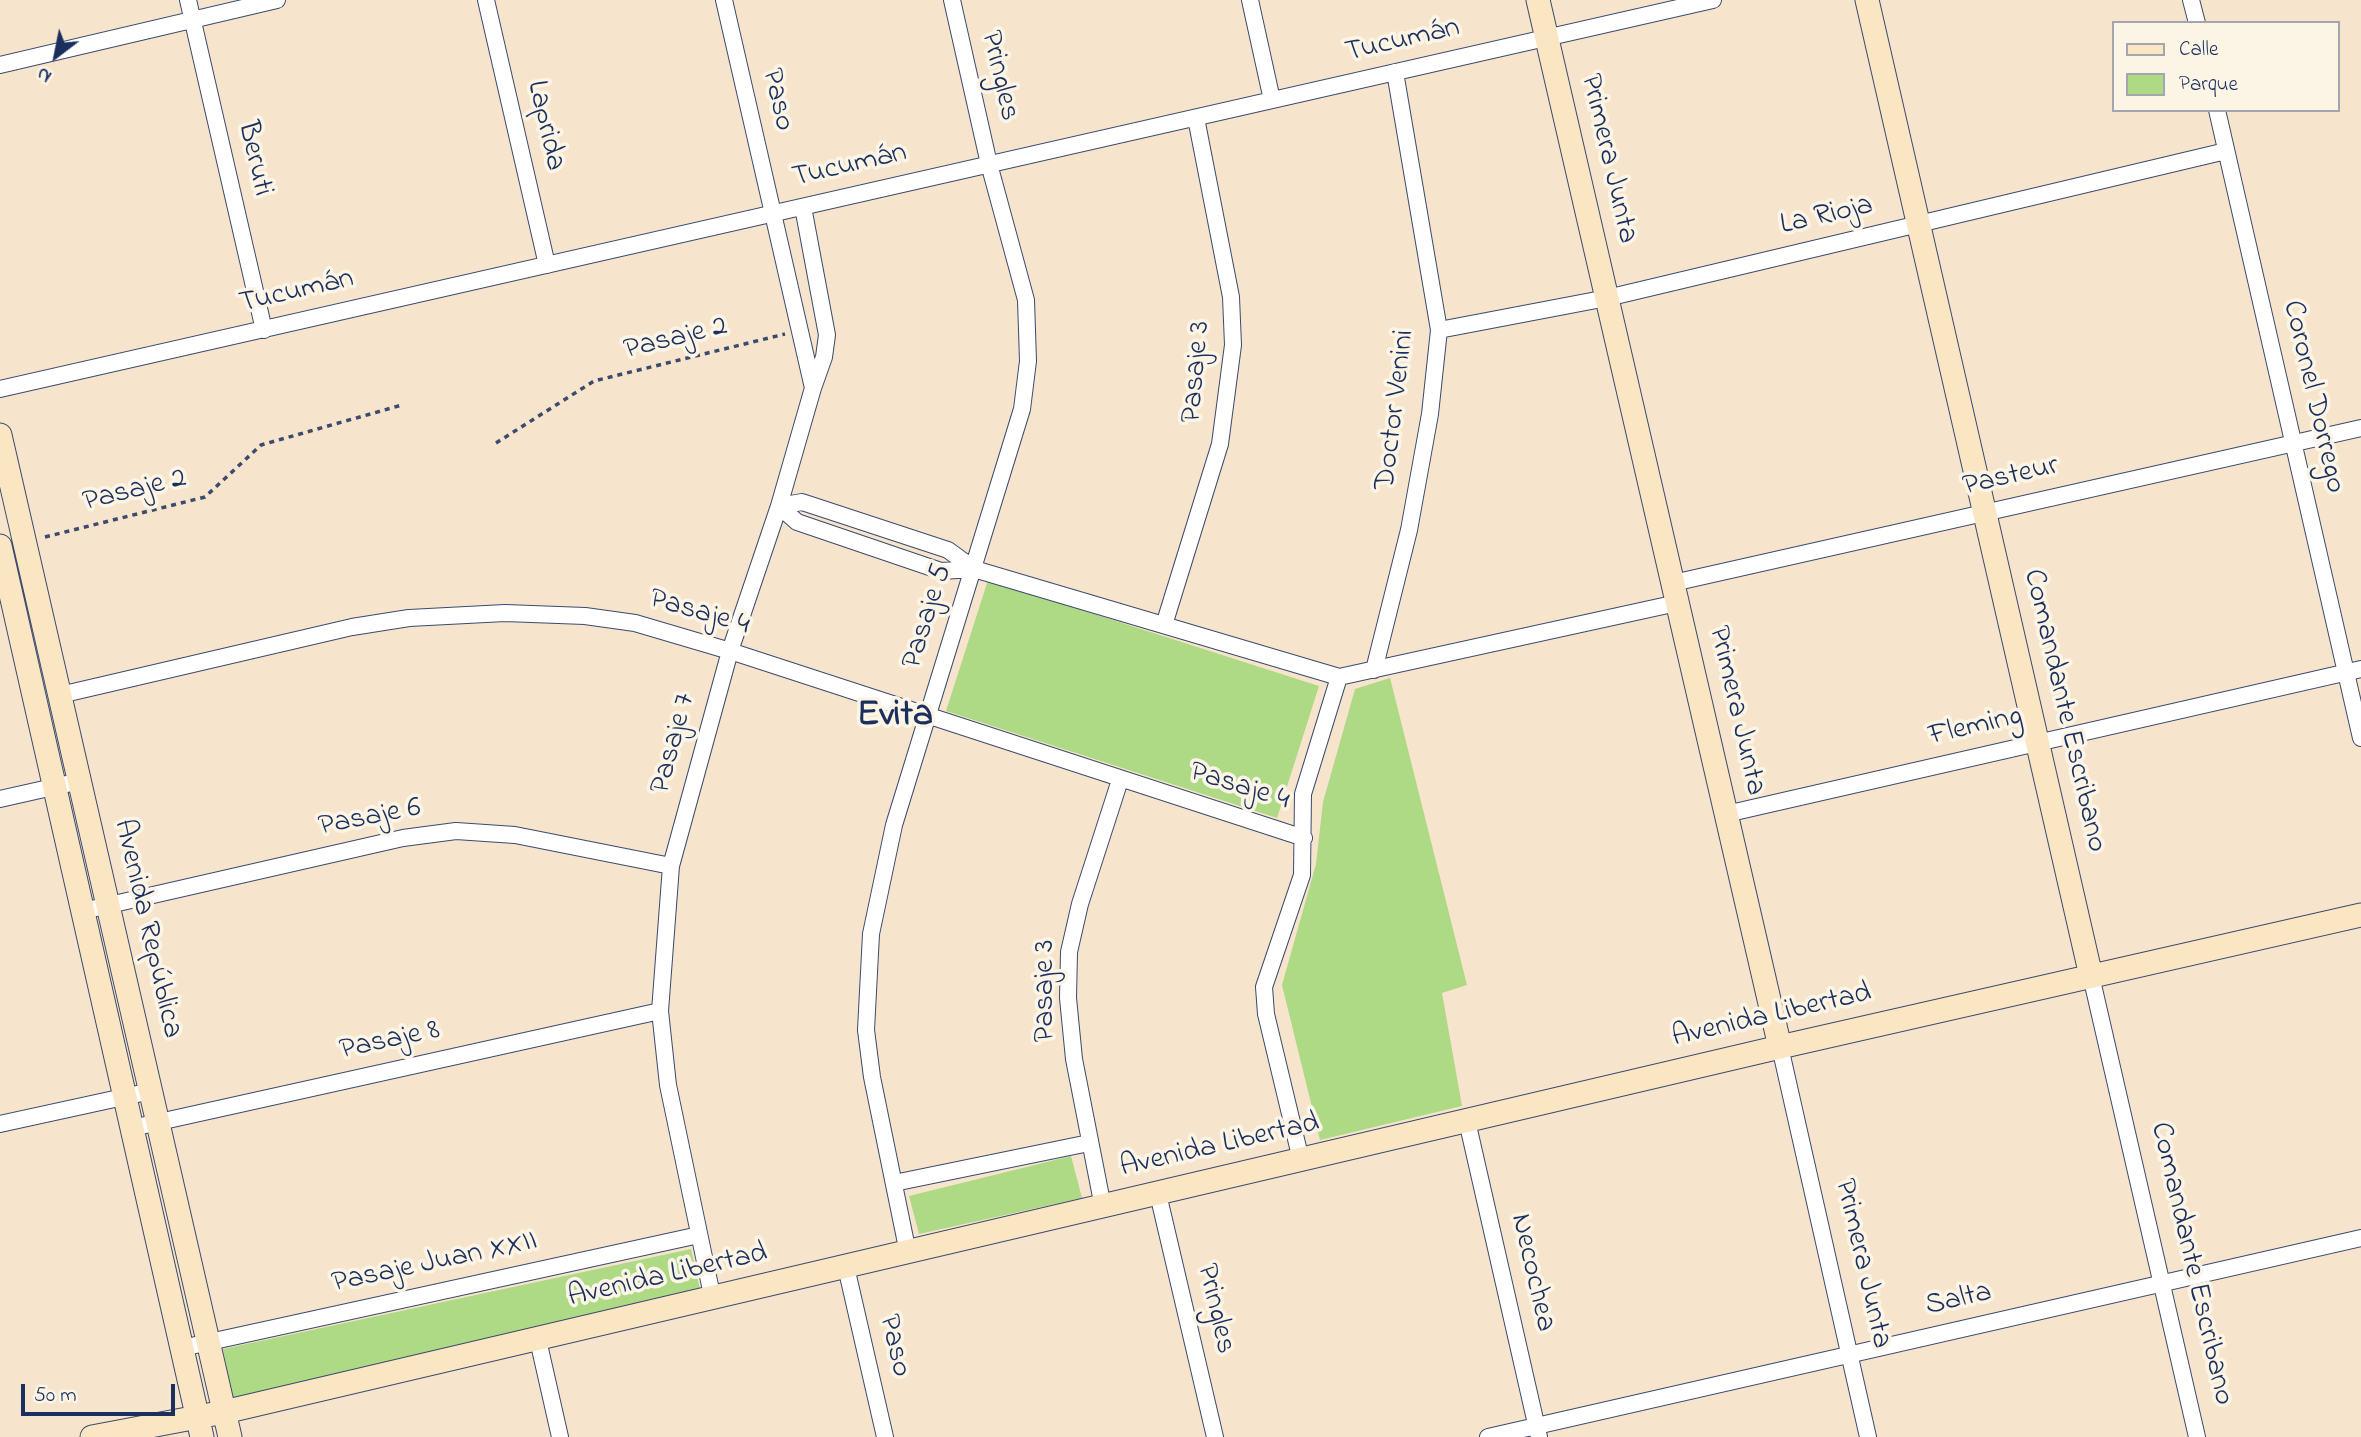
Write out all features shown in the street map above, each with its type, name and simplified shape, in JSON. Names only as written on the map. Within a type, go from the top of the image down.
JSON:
[{"type":"main road","name":"Primera Junta","points":[[1538,0],[1780,1047]]},
{"type":"main road","name":"Comandante Escribano","points":[[1867,0],[2091,976]]},
{"type":"main road","name":"Avenida República","points":[[0,435],[11,544],[55,786],[200,1427]]},
{"type":"main road","name":"Avenida República","points":[[11,544],[60,695],[230,1437]]},
{"type":"main road","name":"Avenida Libertad","points":[[92,1437],[200,1427],[224,1412],[713,1300],[1780,1047],[2361,915]]},
{"type":"street","name":"Beruti","points":[[188,0],[264,330]]},
{"type":"street","points":[[0,65],[277,0]]},
{"type":"street","name":"Laprida","points":[[486,0],[547,265]]},
{"type":"street","name":"Paso","points":[[724,0],[774,214]]},
{"type":"street","name":"Pringles","points":[[952,0],[989,164]]},
{"type":"street","points":[[1250,0],[1272,100]]},
{"type":"street","name":"Tucumán","points":[[0,389],[1713,0]]},
{"type":"street","points":[[2191,0],[2196,21]]},
{"type":"street","name":"Doctor Venini","points":[[1374,670],[1409,530],[1430,414],[1439,330],[1395,72]]},
{"type":"street","name":"Coronel Dorrego","points":[[2217,112],[2294,443],[2353,671],[2361,738]]},
{"type":"street","name":"Pasaje 3","points":[[1164,625],[1220,444],[1233,345],[1231,298],[1196,118]]},
{"type":"street","name":"La Rioja","points":[[1439,330],[1607,298],[2226,151]]},
{"type":"street","name":"Pasaje 5","points":[[908,1253],[872,1077],[866,1030],[867,984],[880,883],[928,715],[1022,409],[1028,361],[1026,300],[989,164]]},
{"type":"street","points":[[803,207],[827,335],[824,357],[813,388]]},
{"type":"street","name":"Pasaje 7","points":[[713,1300],[668,1085],[660,1011],[671,866],[730,651],[779,506],[813,388],[774,214]]},
{"type":"street","name":"Pasteur","points":[[1339,677],[1985,513],[2361,428]]},
{"type":"street","points":[[779,506],[797,522],[941,570],[974,569],[1339,677],[1303,794],[1302,875],[1264,987],[1266,1014],[1301,1160]]},
{"type":"street","name":"Pasaje 4","points":[[60,695],[352,627],[409,618],[505,613],[585,616],[635,623],[730,651],[1304,838]]},
{"type":"street","name":"Fleming","points":[[1726,814],[2353,671]]},
{"type":"street","name":"Pasaje 3","points":[[1103,1207],[1074,1059],[1068,998],[1069,952],[1080,904],[1120,780]]},
{"type":"street","points":[[0,799],[79,781]]},
{"type":"street","name":"Pasaje 6","points":[[83,911],[403,838],[456,831],[515,835],[671,866]]},
{"type":"street","name":"Comandante Escribano","points":[[2091,976],[2197,1437]]},
{"type":"street","name":"Pasaje 8","points":[[132,1128],[660,1011]]},
{"type":"street","name":"Primera Junta","points":[[1780,1047],[1868,1437]]},
{"type":"street","points":[[0,1124],[151,1091]]},
{"type":"street","name":"Necochea","points":[[1467,1121],[1538,1431]]},
{"type":"street","points":[[894,1183],[1089,1143]]},
{"type":"street","name":"Pringles","points":[[1158,1194],[1215,1437]]},
{"type":"street","name":"Pasaje Juan XXII","points":[[182,1348],[699,1235]]},
{"type":"street","name":"Salta","points":[[1488,1437],[1538,1431],[1850,1355],[2361,1238]]},
{"type":"street","name":"Paso","points":[[846,1268],[885,1437]]},
{"type":"street","points":[[538,1340],[560,1437]]},
{"type":"path","name":"Pasaje 2","points":[[496,443],[594,382],[799,331]]},
{"type":"path","name":"Pasaje 2","points":[[11,544],[205,497],[261,445],[402,405]]},
{"type":"green space","points":[[988,580],[1319,686],[1277,818],[946,711]]},
{"type":"green space","points":[[1390,678],[1467,985],[1442,993],[1462,1106],[1320,1140],[1282,985],[1316,864],[1323,802],[1355,689]]},
{"type":"green space","points":[[1071,1156],[1082,1198],[919,1234],[909,1196]]},
{"type":"green space","points":[[691,1249],[701,1294],[233,1402],[223,1349]]},
{"type":"district","name":"Evita","points":[[895,718]]}]
